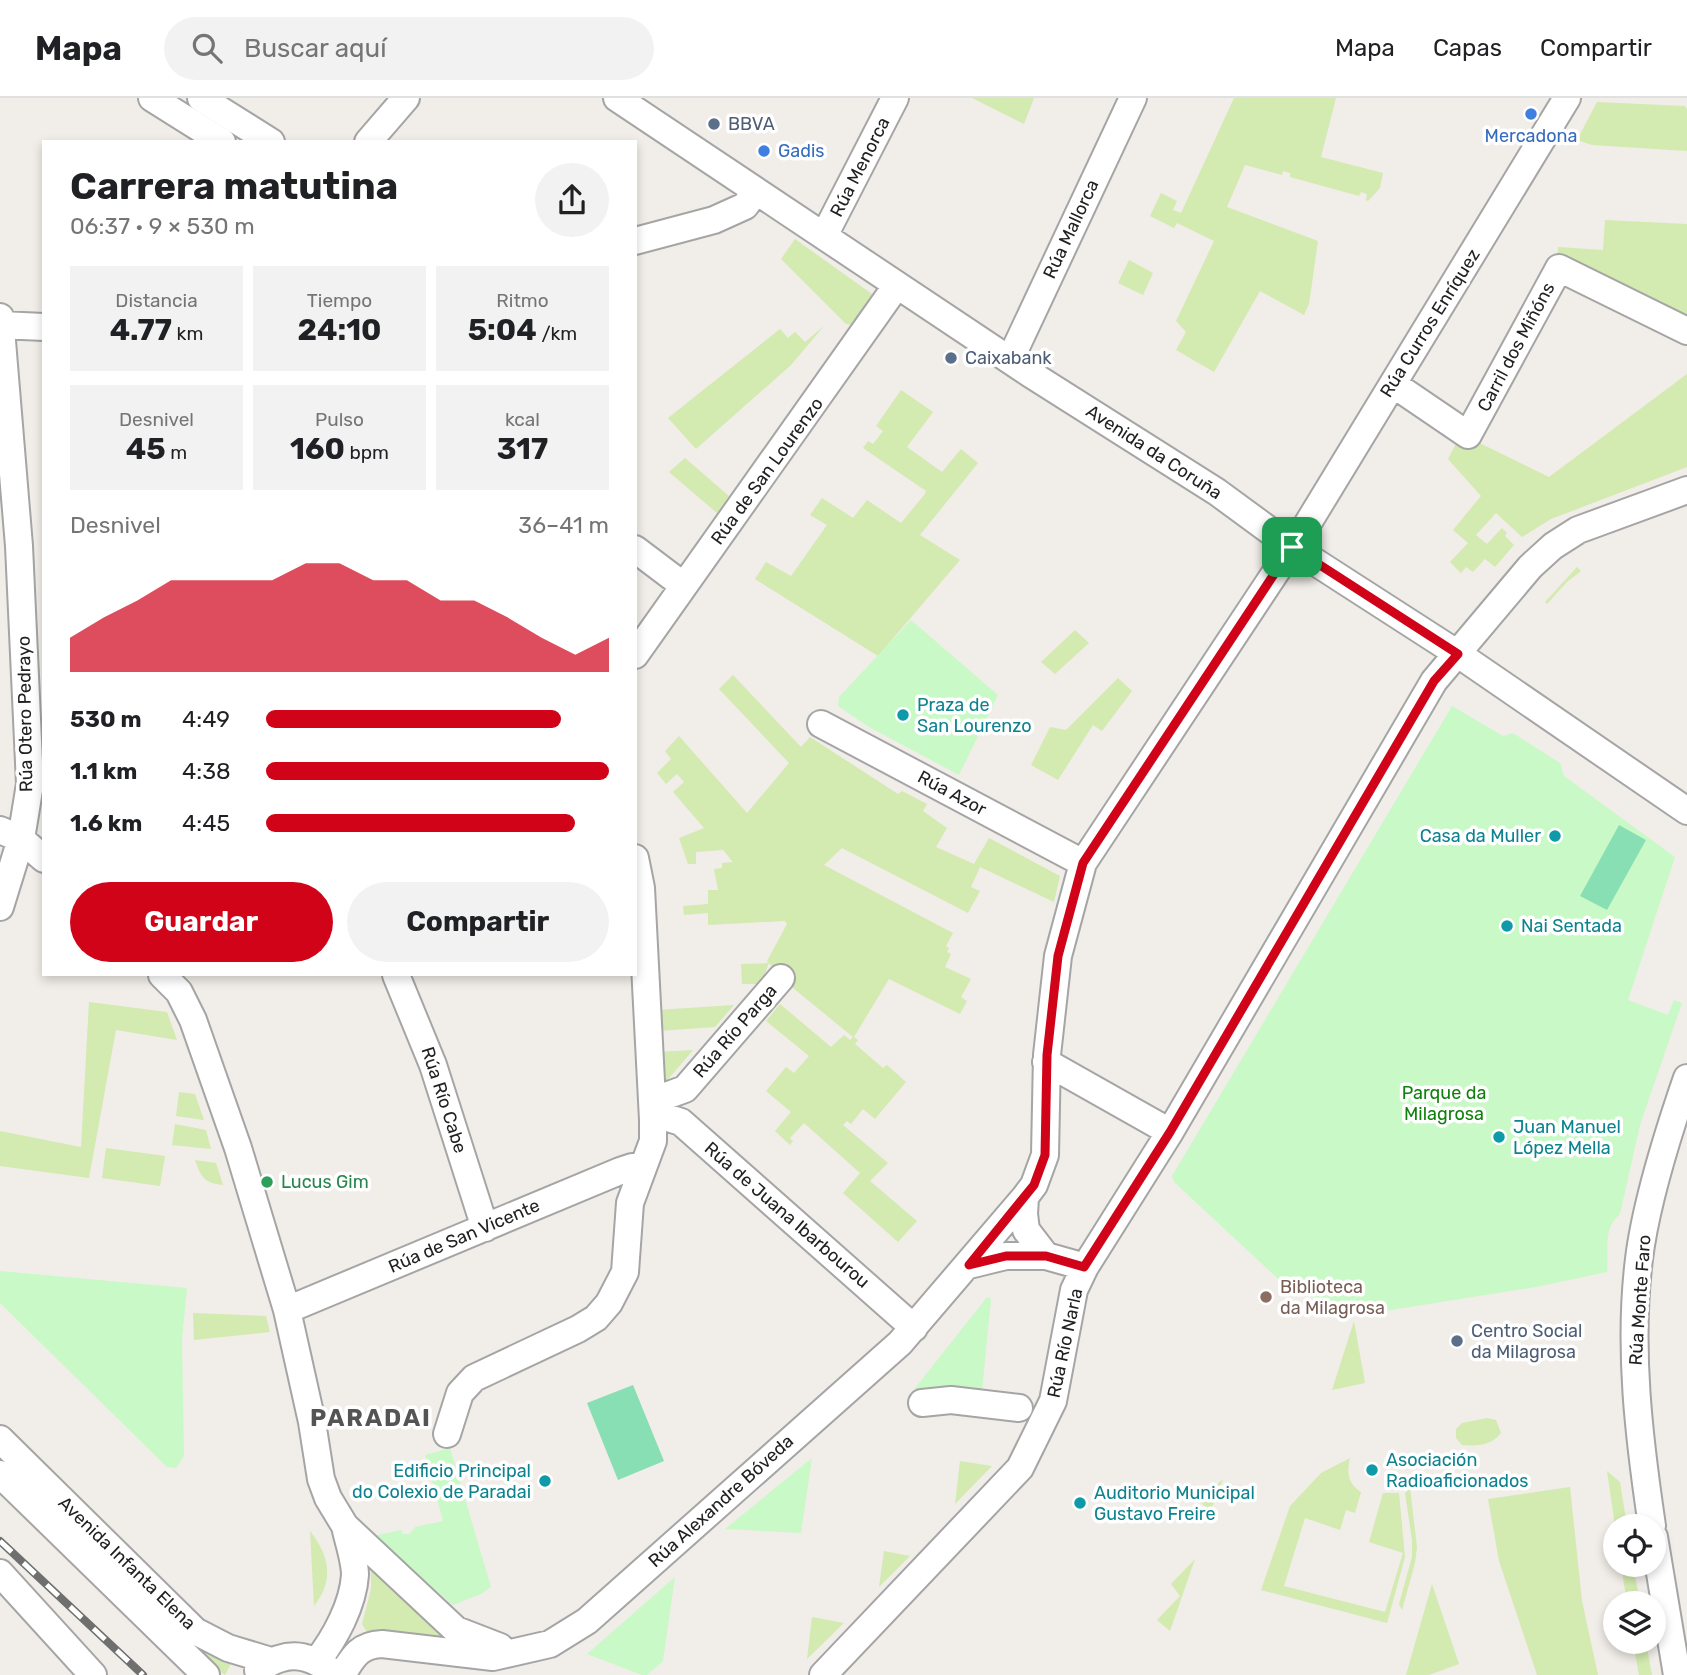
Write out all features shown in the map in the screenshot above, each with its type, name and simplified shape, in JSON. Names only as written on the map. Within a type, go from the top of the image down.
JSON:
[{"type":"street","points":[[152,98],[219,140]]},
{"type":"street","points":[[201,98],[268,140]]},
{"type":"street","points":[[370,140],[406,98]]},
{"type":"street","name":"Avenida da Coruña","points":[[617,98],[1010,360],[1217,492],[1292,547],[1458,654],[1687,811]]},
{"type":"street","name":"Rúa Menorca","points":[[824,236],[895,98]]},
{"type":"street","name":"Rúa Mallorca","points":[[1010,360],[1133,98]]},
{"type":"street","name":"Rúa Curros Enríquez","points":[[1083,863],[1292,547],[1566,98]]},
{"type":"street","points":[[637,241],[714,220],[745,206],[756,191]]},
{"type":"street","name":"Carril dos Miñóns","points":[[1393,384],[1468,435],[1559,268],[1687,331]]},
{"type":"street","name":"Rúa de San Lourenzo","points":[[637,652],[897,285]]},
{"type":"street","name":"Rúa Otero Pedrayo","points":[[0,317],[10,547],[33,614],[30,784],[10,834],[0,907]]},
{"type":"street","points":[[1,325],[42,327]]},
{"type":"street","name":"Rúa Río Narla","points":[[823,1675],[1020,1468],[1054,1401],[1074,1290],[1084,1267],[1170,1132],[1434,681],[1530,567],[1553,546],[1578,530],[1687,490]]},
{"type":"street","points":[[637,551],[684,586]]},
{"type":"street","name":"Rúa Azor","points":[[821,724],[1083,863]]},
{"type":"street","points":[[10,834],[42,858]]},
{"type":"street","name":"Rúa Alexandre Bóveda","points":[[342,1675],[355,1655],[369,1644],[493,1657],[550,1644],[587,1621],[867,1373],[914,1328],[1025,1197],[1034,1185],[1045,1155],[1046,1062],[1058,956],[1083,863]]},
{"type":"street","points":[[447,1434],[460,1393],[474,1378],[596,1318],[609,1303],[625,1272],[630,1203],[653,1141],[641,888],[637,868]]},
{"type":"street","points":[[163,976],[179,992],[193,1020],[238,1149],[287,1310],[312,1422],[321,1479],[328,1498],[345,1526],[456,1630],[515,1653]]},
{"type":"street","name":"Rúa Río Cabe","points":[[396,976],[433,1065],[485,1228]]},
{"type":"street","name":"Rúa Río Parga","points":[[653,1111],[685,1089],[781,978]]},
{"type":"street","points":[[1046,1062],[1170,1132]]},
{"type":"street","name":"Rúa Monte Faro","points":[[1650,1514],[1639,1433],[1634,1359],[1639,1261],[1644,1230],[1673,1117],[1687,1078]]},
{"type":"street","name":"Rúa de Juana Ibarbourou","points":[[653,1111],[681,1122],[914,1328]]},
{"type":"street","name":"Rúa de San Vicente","points":[[287,1310],[620,1171],[632,1167],[642,1168]]},
{"type":"street","points":[[1025,1197],[1026,1230],[1046,1256]]},
{"type":"street","points":[[969,1265],[1006,1256],[1046,1256],[1084,1267]]},
{"type":"street","points":[[922,1403],[951,1399],[1019,1408]]},
{"type":"street","name":"Avenida Infanta Elena","points":[[0,1438],[195,1631],[262,1668]]},
{"type":"street","name":"Avenida Infanta Elena","points":[[0,1474],[205,1675]]},
{"type":"street","points":[[262,1668],[286,1656],[302,1656],[326,1668],[328,1647],[350,1599],[355,1573],[345,1526]]},
{"type":"street","points":[[0,1573],[93,1675]]},
{"type":"street","points":[[1661,1577],[1677,1675]]},
{"type":"green space","points":[[972,98],[1034,98],[1024,124]]},
{"type":"green space","points":[[1234,98],[1336,98],[1321,157],[1383,173],[1380,188],[1368,201],[1367,194],[1361,192],[1359,196],[1290,177],[1290,173],[1283,171],[1282,175],[1245,165],[1227,207],[1318,241],[1309,304],[1304,315],[1260,291],[1214,372],[1176,350],[1186,332],[1176,321],[1214,241],[1177,223],[1174,228],[1150,216],[1161,193],[1177,201],[1173,210],[1181,213]]},
{"type":"green space","points":[[1597,102],[1685,106],[1687,151],[1592,145],[1577,140]]},
{"type":"green space","points":[[1605,220],[1687,224],[1687,324],[1557,260],[1558,247],[1603,250]]},
{"type":"green space","points":[[795,239],[872,294],[852,325],[846,324],[781,259]]},
{"type":"green space","points":[[1129,260],[1153,273],[1143,295],[1118,283]]},
{"type":"green space","points":[[824,326],[791,365],[696,449],[668,418],[780,329],[788,338],[795,332],[805,342]]},
{"type":"green space","points":[[1687,374],[1687,467],[1551,519],[1522,537],[1496,513],[1476,535],[1487,544],[1502,528],[1507,533],[1505,536],[1514,545],[1495,567],[1485,559],[1473,572],[1466,567],[1461,573],[1450,562],[1468,543],[1453,530],[1481,496],[1448,459],[1461,434],[1549,477]]},
{"type":"green space","points":[[901,390],[933,412],[907,447],[942,472],[961,449],[978,463],[920,535],[960,560],[878,656],[755,579],[766,562],[791,576],[827,525],[810,515],[822,498],[853,518],[867,500],[901,523],[925,494],[926,491],[863,448],[868,441],[873,444],[883,431],[876,426]]},
{"type":"green space","points":[[685,458],[729,496],[717,513],[669,472]]},
{"type":"green space","points":[[1577,567],[1581,571],[1547,604],[1545,602]]},
{"type":"green space","name":"Praza de San Lourenzo","points":[[911,620],[998,695],[959,775],[869,727],[838,706],[839,697]]},
{"type":"green space","points":[[1075,630],[1089,643],[1055,674],[1041,662]]},
{"type":"green space","points":[[733,675],[801,747],[810,737],[898,794],[902,791],[927,804],[923,811],[947,828],[936,847],[974,864],[989,838],[1060,876],[1054,902],[980,867],[971,887],[980,891],[968,913],[842,848],[824,865],[953,933],[946,946],[949,948],[947,952],[951,954],[945,967],[971,979],[961,997],[967,1001],[960,1014],[889,979],[854,1037],[858,1040],[855,1044],[883,1068],[887,1065],[906,1082],[875,1119],[863,1109],[851,1124],[847,1121],[843,1125],[888,1163],[870,1181],[917,1221],[898,1242],[843,1193],[860,1173],[804,1123],[790,1138],[793,1141],[790,1145],[775,1131],[791,1112],[766,1091],[786,1067],[794,1073],[809,1056],[766,1021],[780,1004],[831,1047],[844,1035],[850,1040],[853,1037],[793,988],[769,963],[761,984],[742,984],[741,964],[768,963],[787,924],[785,921],[708,925],[708,913],[684,915],[683,906],[708,904],[708,890],[718,890],[714,869],[722,868],[722,863],[733,862],[723,850],[696,852],[696,864],[688,864],[679,838],[704,828],[673,792],[684,782],[677,774],[666,784],[657,773],[671,759],[665,751],[679,736],[747,813],[789,763],[719,689]]},
{"type":"green space","points":[[1118,678],[1132,691],[1102,731],[1093,725],[1058,780],[1031,765],[1050,727],[1066,730]]},
{"type":"green space","name":"Parque da Milagrosa","points":[[1452,706],[1503,736],[1513,733],[1560,763],[1564,776],[1675,857],[1628,1000],[1668,1015],[1674,1000],[1682,1003],[1640,1125],[1620,1214],[1614,1220],[1609,1233],[1607,1272],[1536,1287],[1366,1314],[1289,1289],[1174,1182],[1172,1176]]},
{"type":"green space","points":[[1619,825],[1646,840],[1607,910],[1580,896]]},
{"type":"green space","points":[[89,1002],[167,1012],[177,1040],[116,1030],[89,1178],[0,1166],[0,1131],[81,1147]]},
{"type":"green space","points":[[734,1005],[715,1027],[658,1031],[657,1010]]},
{"type":"green space","points":[[693,1050],[665,1083],[661,1083],[659,1052]]},
{"type":"green space","points":[[179,1092],[195,1094],[204,1120],[176,1116]]},
{"type":"green space","points":[[175,1124],[206,1130],[211,1149],[172,1145]]},
{"type":"green space","points":[[106,1148],[165,1156],[160,1186],[102,1178]]},
{"type":"green space","points":[[195,1160],[216,1163],[223,1185],[211,1183],[204,1178]]},
{"type":"green space","points":[[0,1271],[187,1288],[182,1339],[184,1456],[176,1468],[167,1467],[0,1303]]},
{"type":"green space","points":[[987,1297],[991,1299],[981,1402],[912,1392]]},
{"type":"green space","points":[[193,1313],[266,1316],[270,1332],[194,1340]]},
{"type":"green space","points":[[1354,1321],[1365,1383],[1332,1390]]},
{"type":"green space","points":[[633,1385],[664,1461],[618,1480],[587,1403]]},
{"type":"green space","points":[[1487,1418],[1496,1420],[1501,1433],[1493,1440],[1478,1445],[1462,1445],[1456,1438],[1456,1429],[1462,1423]]},
{"type":"green space","points":[[450,1448],[491,1587],[453,1605],[373,1536],[401,1530],[403,1534],[410,1534],[415,1527],[443,1521],[425,1455]]},
{"type":"green space","points":[[812,1458],[801,1533],[725,1529]]},
{"type":"green space","points":[[1350,1458],[1349,1477],[1361,1492],[1355,1513],[1346,1510],[1340,1530],[1305,1518],[1284,1586],[1385,1612],[1403,1553],[1369,1542],[1383,1493],[1399,1493],[1405,1557],[1387,1623],[1261,1590],[1290,1506],[1321,1473]]},
{"type":"green space","points":[[960,1461],[992,1466],[955,1504]]},
{"type":"green space","points":[[1607,1471],[1620,1482],[1625,1514],[1613,1514]]},
{"type":"green space","points":[[1223,1479],[1210,1513],[1200,1501]]},
{"type":"green space","points":[[1570,1487],[1582,1601],[1598,1675],[1537,1675],[1499,1561],[1488,1499]]},
{"type":"green space","points":[[1410,1488],[1417,1547],[1402,1610],[1399,1604],[1412,1557],[1405,1493]]},
{"type":"green space","points":[[310,1531],[322,1550],[327,1568],[325,1587],[314,1606]]},
{"type":"green space","points":[[884,1551],[910,1556],[879,1587]]},
{"type":"green space","points":[[1195,1559],[1170,1631],[1157,1620],[1180,1596],[1171,1584]]},
{"type":"green space","points":[[371,1561],[466,1643],[367,1632],[362,1624],[371,1589]]},
{"type":"green space","points":[[675,1577],[663,1661],[647,1675],[587,1654]]},
{"type":"green space","points":[[1623,1577],[1635,1577],[1638,1591],[1625,1591]]},
{"type":"green space","points":[[1432,1584],[1459,1664],[1429,1675],[1406,1675]]},
{"type":"green space","points":[[812,1617],[844,1623],[807,1659]]},
{"type":"green space","points":[[197,1648],[232,1662],[225,1675],[194,1652]]},
{"type":"green space","points":[[1635,1654],[1648,1654],[1652,1675],[1639,1675]]},
{"type":"railway","points":[[0,1541],[143,1675]]},
{"type":"place","name":"Mercadona","points":[[1531,114]]},
{"type":"place","name":"BBVA","points":[[714,124]]},
{"type":"place","name":"Gadis","points":[[764,151]]},
{"type":"place","name":"Caixabank","points":[[951,358]]},
{"type":"place","name":"Praza de San Lourenzo","points":[[903,715]]},
{"type":"place","name":"Casa da Muller","points":[[1555,836]]},
{"type":"place","name":"Nai Sentada","points":[[1507,926]]},
{"type":"place","name":"Juan Manuel López Mella","points":[[1499,1137]]},
{"type":"place","name":"Lucus Gim","points":[[267,1182]]},
{"type":"place","name":"Biblioteca da Milagrosa","points":[[1266,1297]]},
{"type":"place","name":"Centro Social da Milagrosa","points":[[1457,1341]]},
{"type":"place","name":"Asociación Radioaficionados","points":[[1372,1470]]},
{"type":"place","name":"Edificio Principal do Colexio de Paradai","points":[[545,1481]]},
{"type":"place","name":"Auditorio Municipal Gustavo Freire","points":[[1080,1503]]},
{"type":"district","name":"PARADAI","points":[[371,1418]]},
{"type":"route","points":[[1292,547],[1458,654],[1434,681],[1170,1132],[1084,1267],[1046,1256],[1006,1256],[969,1265],[1034,1185],[1045,1155],[1047,1055],[1058,956],[1083,863],[1292,547]]}]
